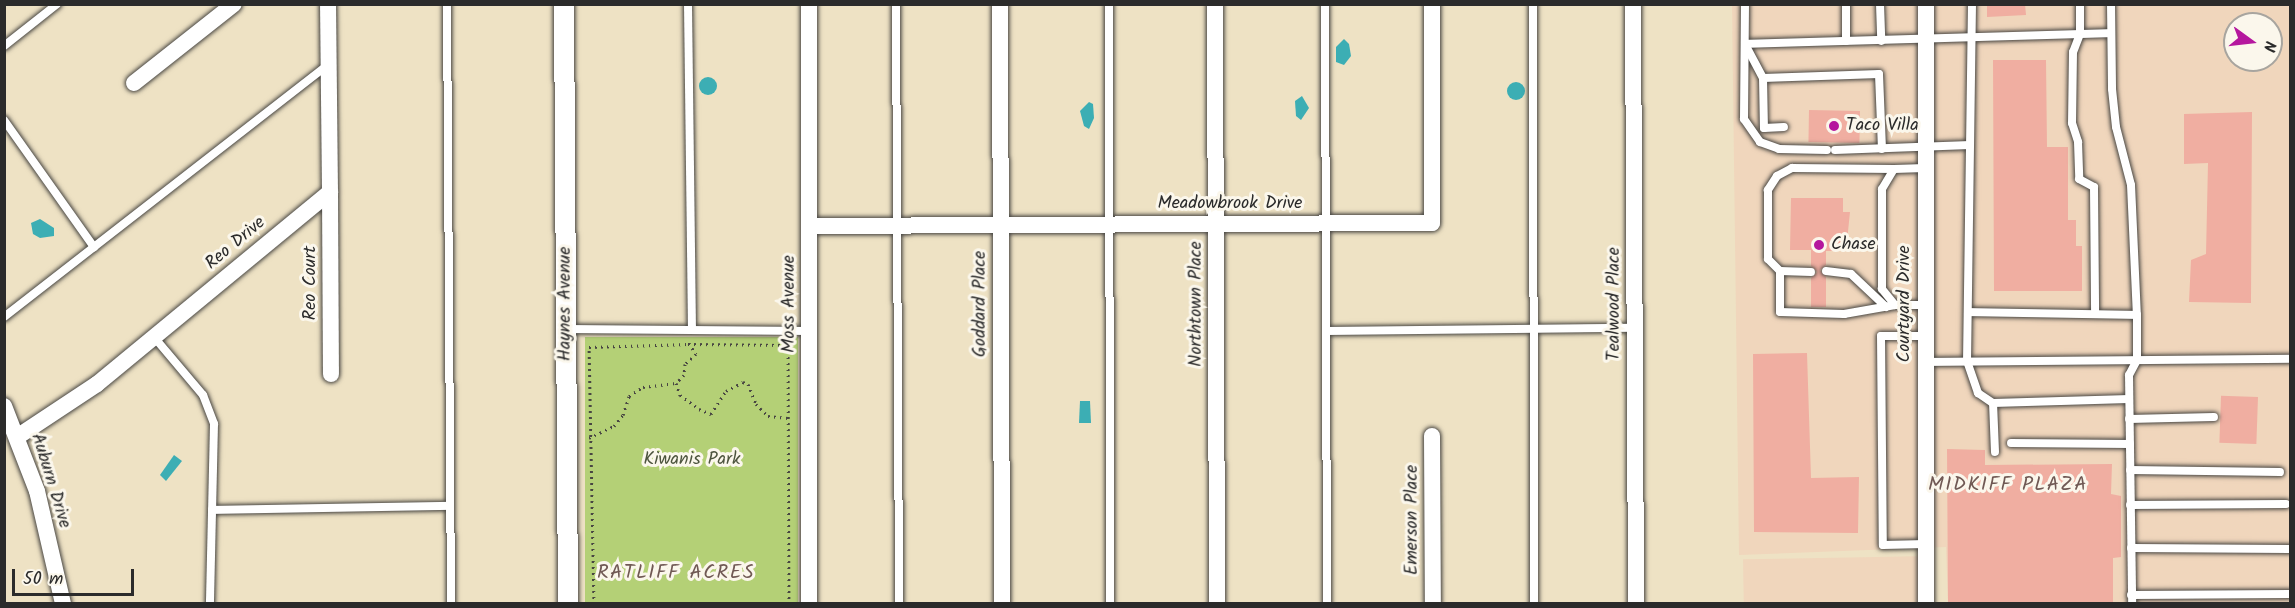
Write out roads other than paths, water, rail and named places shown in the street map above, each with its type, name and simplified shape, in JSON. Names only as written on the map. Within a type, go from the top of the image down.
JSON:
[{"type":"street","points":[[134,83],[234,4]]},
{"type":"street","points":[[328,4],[330,192]]},
{"type":"street","name":"Haynes Avenue","points":[[564,4],[568,603]]},
{"type":"street","name":"Moss Avenue","points":[[809,4],[809,603]]},
{"type":"street","name":"Goddard Place","points":[[1000,4],[1002,603]]},
{"type":"street","name":"Northtown Place","points":[[1215,4],[1217,603]]},
{"type":"street","name":"Meadowbrook Drive","points":[[810,226],[1432,223],[1432,4]]},
{"type":"street","name":"Tealwood Place","points":[[1633,4],[1636,603]]},
{"type":"street","name":"Courtyard Drive","points":[[1926,4],[1923,305],[1926,603]]},
{"type":"street","name":"Reo Drive","points":[[17,437],[97,384],[330,192]]},
{"type":"street","name":"Reo Court","points":[[330,192],[331,374]]},
{"type":"street","name":"Auburn Drive","points":[[4,406],[37,491],[63,603]]},
{"type":"street","name":"Emerson Place","points":[[1432,436],[1433,603]]},
{"type":"lane","points":[[4,46],[57,4]]},
{"type":"lane","points":[[447,4],[451,603]]},
{"type":"lane","points":[[688,4],[692,330]]},
{"type":"lane","points":[[896,4],[899,603]]},
{"type":"lane","points":[[1109,4],[1110,603]]},
{"type":"lane","points":[[1325,4],[1327,603]]},
{"type":"lane","points":[[1533,4],[1534,603]]},
{"type":"lane","points":[[1745,4],[1744,119],[1760,142],[1779,149],[1831,150],[1970,145]]},
{"type":"lane","points":[[1846,4],[1846,41]]},
{"type":"lane","points":[[1880,4],[1881,41]]},
{"type":"lane","points":[[1972,4],[1967,361],[1978,393],[1993,403],[2129,399]]},
{"type":"lane","points":[[2080,4],[2080,34],[2073,52],[2072,123],[2078,142],[2079,179],[2094,187],[2095,314]]},
{"type":"lane","points":[[2111,4],[2116,127],[2131,185],[2137,315],[2137,360],[2129,375],[2131,599],[2290,594]]},
{"type":"lane","points":[[1745,44],[1972,39],[2111,33]]},
{"type":"lane","points":[[1745,44],[1763,78],[1764,128],[1784,127]]},
{"type":"lane","points":[[4,317],[328,66]]},
{"type":"lane","points":[[1763,78],[1879,74],[1882,149]]},
{"type":"lane","points":[[4,120],[94,247]]},
{"type":"lane","points":[[1923,305],[1886,306],[1844,314],[1780,312],[1780,272],[1768,259],[1768,190],[1777,176],[1792,168],[1925,168]]},
{"type":"lane","points":[[1894,169],[1882,189],[1882,289],[1895,305]]},
{"type":"lane","points":[[1826,271],[1851,274],[1886,306]]},
{"type":"lane","points":[[1780,272],[1811,272]]},
{"type":"lane","points":[[1968,312],[2137,315]]},
{"type":"lane","points":[[1326,332],[1635,328]]},
{"type":"lane","points":[[566,329],[810,331]]},
{"type":"lane","points":[[1923,336],[1881,336],[1883,545],[1926,544]]},
{"type":"lane","points":[[154,337],[204,395],[214,424],[210,603]]},
{"type":"lane","points":[[1923,362],[2290,359]]},
{"type":"lane","points":[[1993,403],[1995,452]]},
{"type":"lane","points":[[2129,419],[2214,417]]},
{"type":"lane","points":[[2011,443],[2130,444]]},
{"type":"lane","points":[[2130,470],[2280,472]]},
{"type":"lane","points":[[2130,505],[2286,504]]},
{"type":"lane","points":[[212,510],[450,506]]},
{"type":"lane","points":[[2131,548],[2290,549]]},
{"type":"water","points":[[1344,39],[1349,44],[1351,56],[1344,65],[1336,62],[1336,47]]},
{"type":"water","points":[[708,77],[714,80],[717,86],[714,92],[708,95],[702,92],[699,86],[702,80]]},
{"type":"water","points":[[1512,82],[1520,82],[1525,87],[1523,98],[1512,100],[1507,95],[1507,87]]},
{"type":"water","points":[[1302,96],[1309,108],[1301,120],[1296,116],[1295,101]]},
{"type":"water","points":[[1089,102],[1093,104],[1094,118],[1089,129],[1084,126],[1080,111]]},
{"type":"water","points":[[40,219],[54,228],[54,236],[40,238],[33,234],[31,223]]},
{"type":"water","points":[[1080,401],[1090,401],[1091,423],[1079,423]]},
{"type":"water","points":[[174,455],[182,461],[166,481],[160,475]]},
{"type":"place","name":"Taco Villa","points":[[1834,126]]},
{"type":"place","name":"Chase","points":[[1819,245]]},
{"type":"district","name":"MIDKIFF PLAZA","points":[[2008,485]]},
{"type":"district","name":"RATLIFF ACRES","points":[[676,573]]},
{"type":"park label","name":"Kiwanis Park","points":[[692,460]]}]
